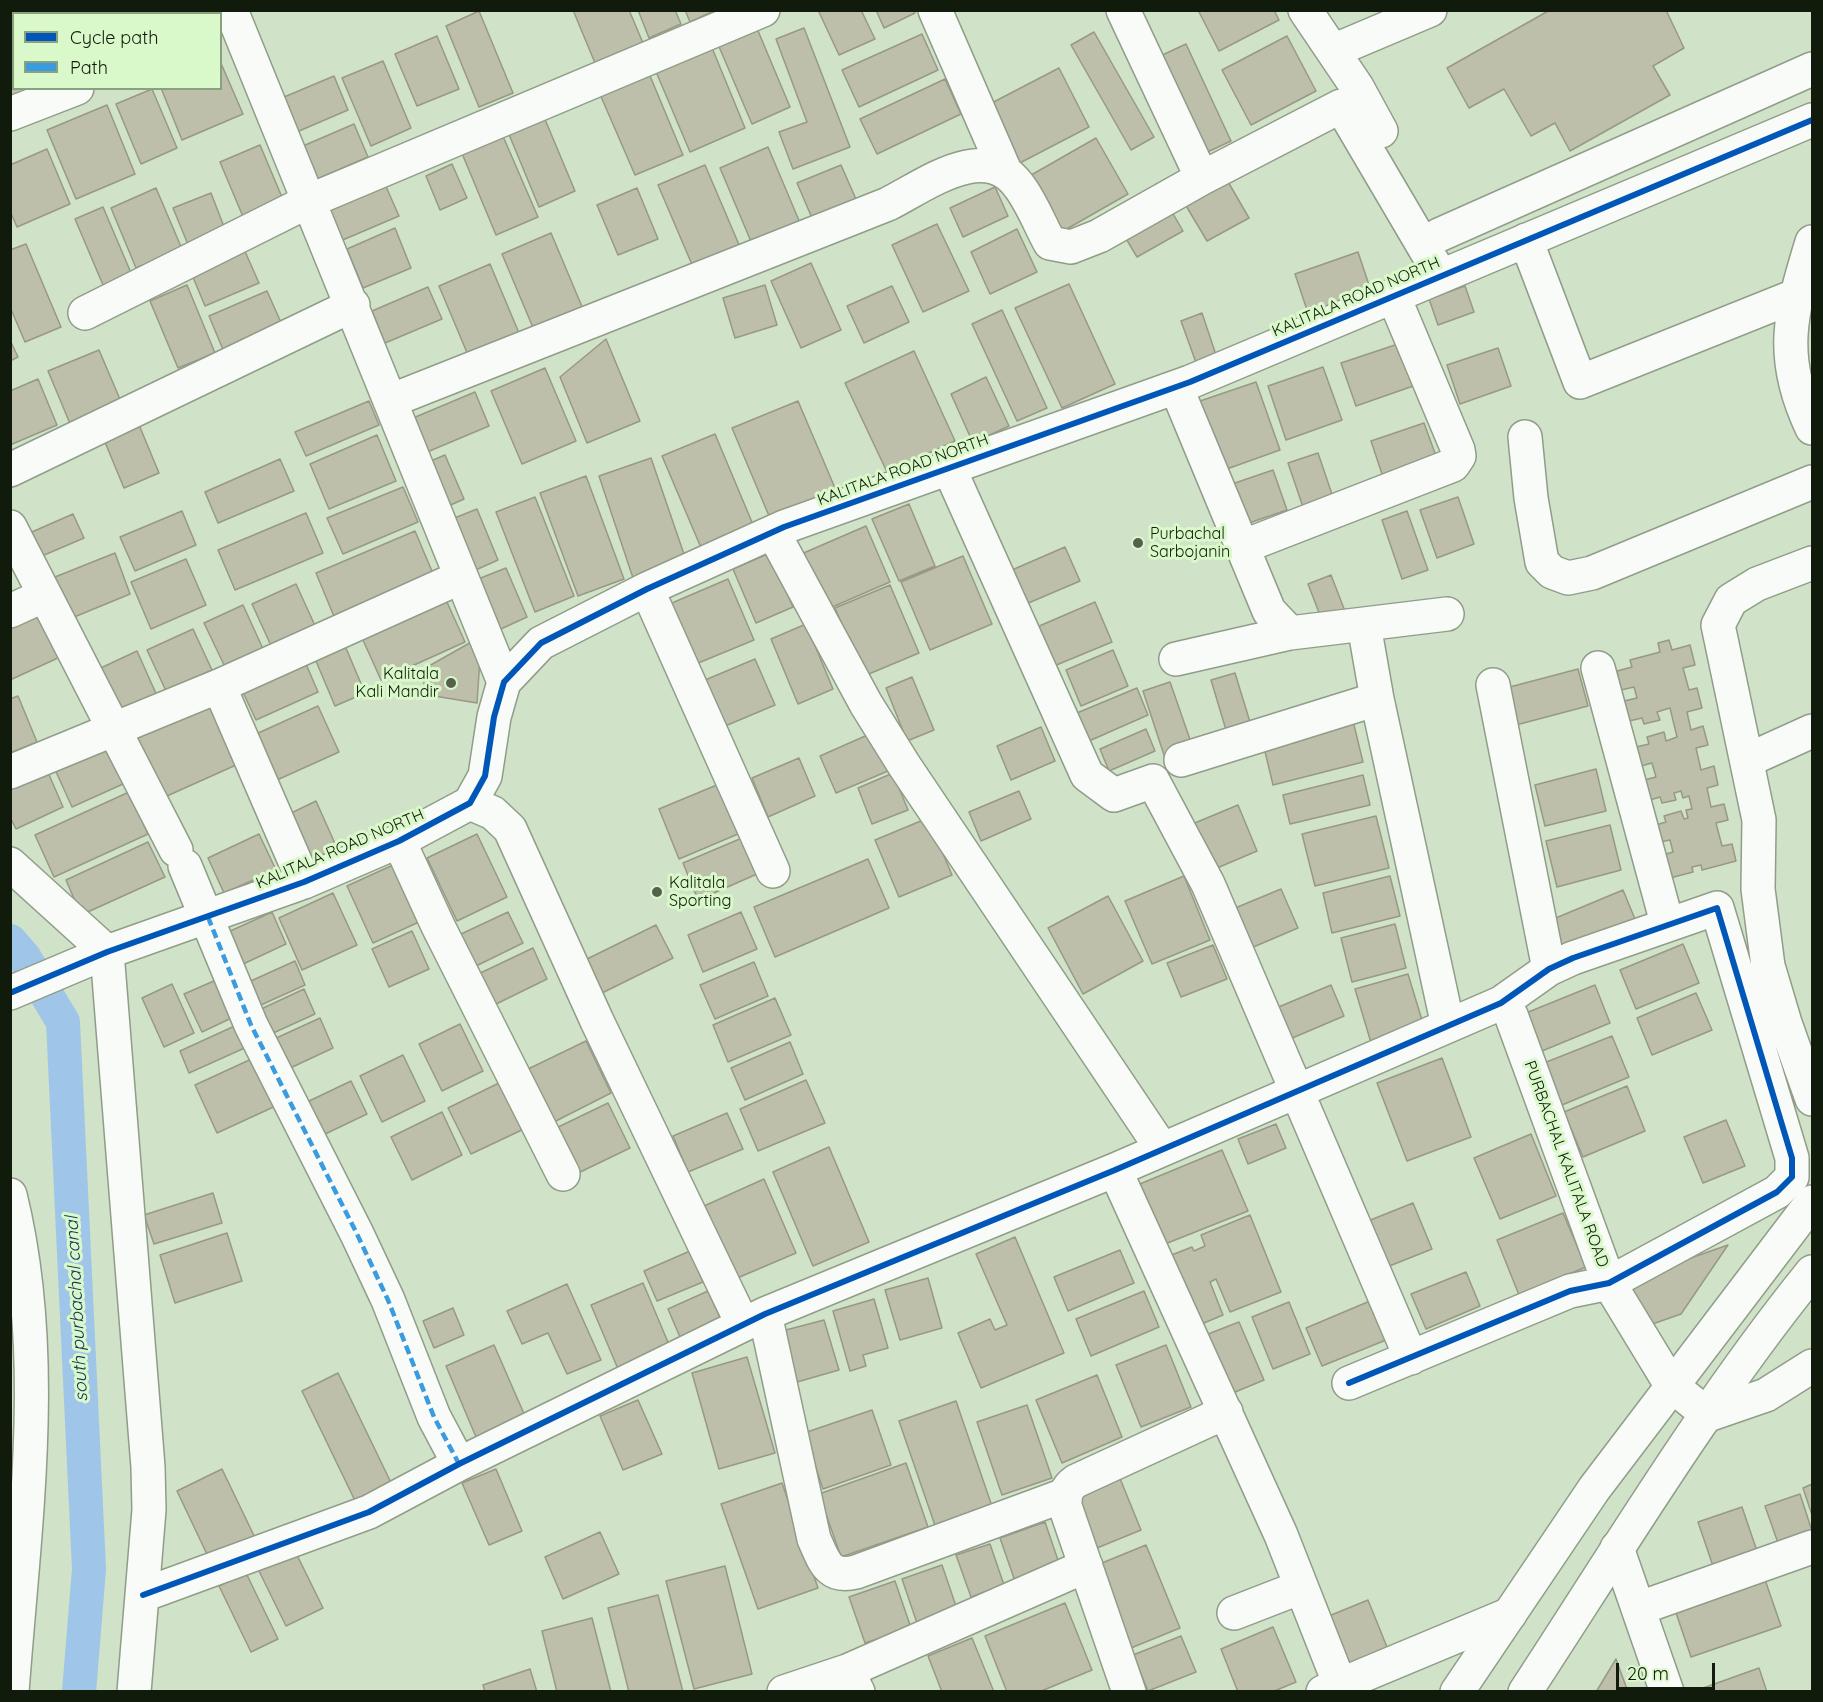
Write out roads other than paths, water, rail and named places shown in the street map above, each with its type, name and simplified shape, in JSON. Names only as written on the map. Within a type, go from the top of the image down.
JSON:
[{"type":"street","points":[[85,313],[309,201],[762,10]]},
{"type":"street","points":[[935,10],[1005,171],[1020,187],[1050,243],[1071,247],[1099,236],[1202,178],[1341,106],[1449,272]]},
{"type":"street","points":[[1123,10],[1202,178]]},
{"type":"street","points":[[1305,10],[1356,87],[1439,235],[1449,272]]},
{"type":"street","points":[[1332,51],[1430,10]]},
{"type":"street","points":[[230,24],[353,305],[504,682]]},
{"type":"street","points":[[1439,235],[1812,69]]},
{"type":"street","points":[[10,114],[72,90]]},
{"type":"street","name":"KALITALA ROAD NORTH","points":[[10,993],[107,952],[304,882],[399,841],[470,804],[485,776],[494,717],[504,682],[541,644],[647,589],[773,532],[1176,387],[1812,120]]},
{"type":"street","points":[[390,400],[888,204],[962,167],[983,163],[1005,171]]},
{"type":"street","points":[[1526,240],[1580,382],[1795,296]]},
{"type":"street","points":[[1812,242],[1795,296],[1790,358],[1798,398],[1812,428]]},
{"type":"street","points":[[1242,547],[1453,465],[1457,460],[1458,450],[1393,295]]},
{"type":"street","points":[[10,470],[353,305]]},
{"type":"street","points":[[1176,387],[1269,611],[1290,633]]},
{"type":"street","points":[[1525,437],[1531,498],[1542,562],[1552,572],[1568,578],[1592,573],[1812,482]]},
{"type":"street","points":[[949,468],[1087,775],[1114,795],[1153,781],[1208,884],[1411,1358]]},
{"type":"street","points":[[10,527],[180,858],[208,917],[251,1024],[362,1244],[388,1300],[434,1417],[459,1464]]},
{"type":"street","points":[[773,532],[856,687],[899,757],[1162,1149]]},
{"type":"street","points":[[1812,563],[1757,584],[1731,600],[1718,625],[1759,820],[1758,889],[1768,966],[1785,1023],[1812,1094]]},
{"type":"street","points":[[10,772],[219,686],[461,577]]},
{"type":"street","points":[[647,589],[773,872]]},
{"type":"street","points":[[10,611],[45,595]]},
{"type":"street","points":[[1176,659],[1290,633],[1447,614]]},
{"type":"street","points":[[1364,625],[1377,699],[1448,1026]]},
{"type":"street","points":[[1598,668],[1667,923]]},
{"type":"street","points":[[1493,684],[1549,969]]},
{"type":"street","points":[[219,686],[304,882]]},
{"type":"street","points":[[1181,760],[1377,699]]},
{"type":"street","points":[[1748,760],[1812,731]]},
{"type":"street","points":[[470,804],[493,813],[510,829],[597,1021],[754,1319],[814,1539],[823,1560],[832,1571],[843,1575],[863,1569],[1065,1494]]},
{"type":"street","points":[[399,841],[438,926],[563,1174]]},
{"type":"street","points":[[10,864],[107,952],[148,1467],[149,1510],[134,1692]]},
{"type":"street","points":[[143,1595],[369,1512],[459,1464],[754,1319],[1115,1170],[1501,1003],[1549,969],[1667,923],[1717,908],[1792,1158],[1792,1177],[1777,1192],[1609,1283],[1570,1291],[1349,1383]]},
{"type":"street","name":"PURBACHAL KALITALA ROAD","points":[[1501,1003],[1511,1015],[1609,1283],[1671,1385],[1708,1415]]},
{"type":"street","points":[[1115,1170],[1281,1535],[1301,1587],[1331,1688],[1510,1614]]},
{"type":"street","points":[[10,1195],[22,1254],[29,1337],[32,1419],[12,1692]]},
{"type":"street","points":[[1457,1692],[1594,1489],[1812,1202]]},
{"type":"street","points":[[1525,1692],[1617,1548],[1723,1391],[1812,1272]]},
{"type":"street","points":[[1708,1415],[1766,1395],[1812,1366]]},
{"type":"street","points":[[1129,1692],[1065,1506],[1065,1494],[1069,1486],[1076,1481],[1226,1412]]},
{"type":"street","points":[[1640,1608],[1812,1547]]},
{"type":"street","points":[[1617,1548],[1640,1608],[1667,1692]]},
{"type":"street","points":[[784,1692],[852,1681],[1086,1566]]},
{"type":"street","points":[[1234,1613],[1301,1587]]},
{"type":"waterway","name":"south purbachal canal","points":[[10,941],[24,957],[63,1022],[89,1569],[79,1692]]},
{"type":"place","name":"Purbachal Sarbojanin","points":[[1138,543]]},
{"type":"place","name":"Kalitala Kali Mandir","points":[[451,683]]},
{"type":"place","name":"Kalitala Sporting","points":[[657,892]]}]
